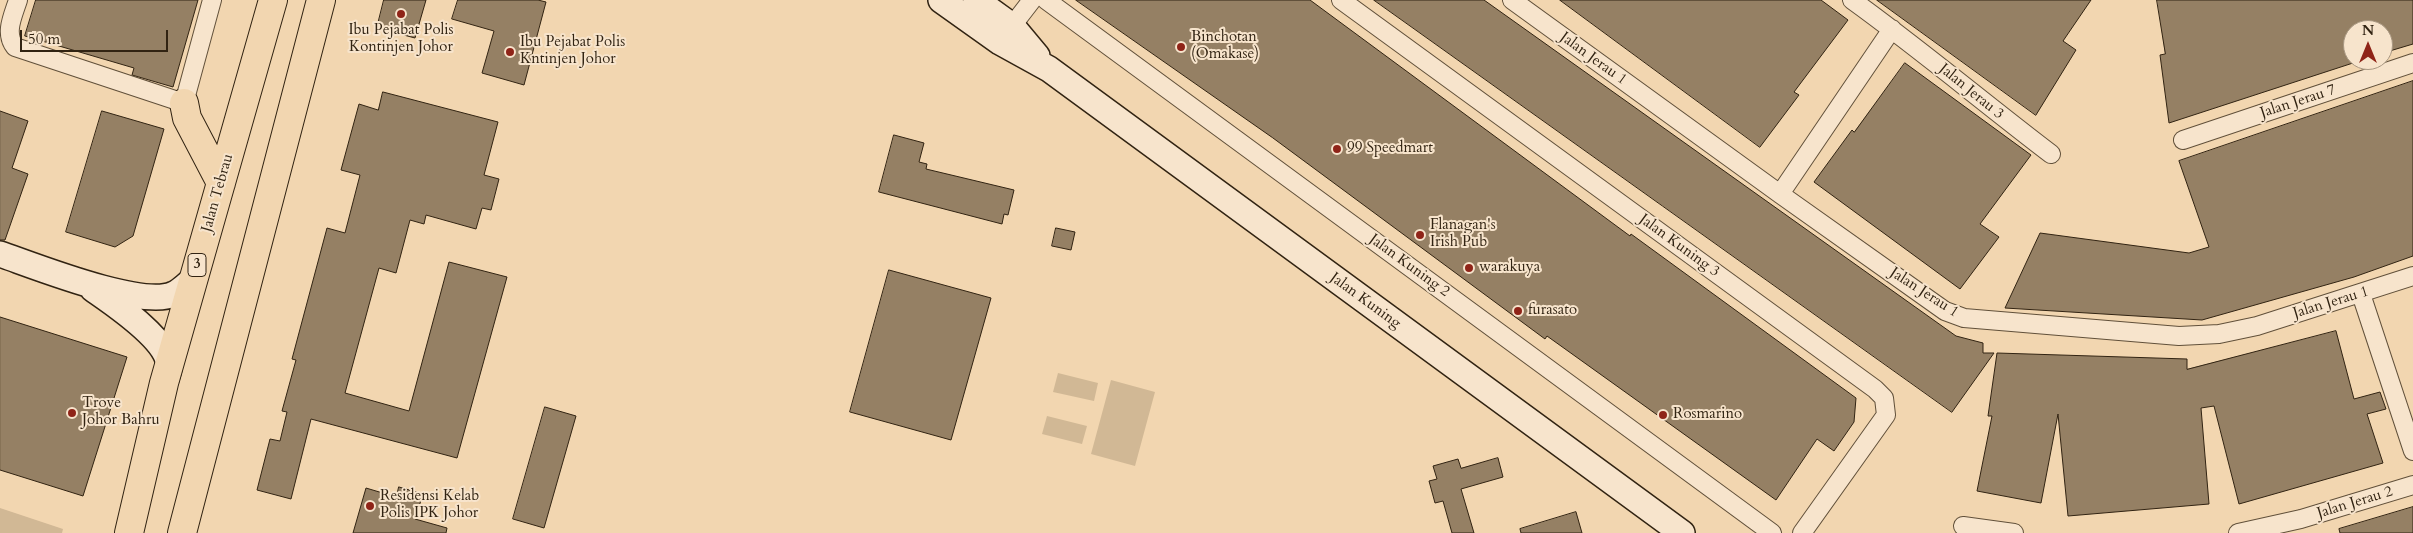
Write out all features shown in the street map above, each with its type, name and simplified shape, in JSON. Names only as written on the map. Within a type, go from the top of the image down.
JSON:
[{"type":"highway","name":"Jalan Tebrau","points":[[129,533],[164,384],[273,0]]},
{"type":"highway","points":[[182,533],[321,0]]},
{"type":"highway","points":[[184,103],[187,118],[221,183]]},
{"type":"street","points":[[18,0],[9,31],[10,40],[15,47],[184,103],[212,0]]},
{"type":"street","name":"Jalan Kuning","points":[[941,0],[1006,34]]},
{"type":"street","name":"Jalan Kuning","points":[[976,0],[1006,34],[1048,69],[1682,533]]},
{"type":"street","points":[[1006,34],[1032,0]]},
{"type":"street","name":"Jalan Kuning 2","points":[[1046,0],[1772,533]]},
{"type":"street","name":"Jalan Kuning 3","points":[[1341,0],[1868,383],[1884,398],[1886,415],[1802,533]]},
{"type":"street","name":"Jalan Jerau 1","points":[[1512,0],[1945,311],[1964,318],[2179,336],[2219,334],[2257,326],[2413,276]]},
{"type":"street","name":"Jalan Jerau 3","points":[[1852,0],[1892,29],[1944,72],[2051,154]]},
{"type":"street","points":[[1780,194],[1892,29]]},
{"type":"street","name":"Jalan Jerau 7","points":[[2183,140],[2413,63]]},
{"type":"street","points":[[0,254],[85,283],[148,297],[174,294],[193,280]]},
{"type":"street","points":[[85,283],[142,325],[159,343],[169,366],[164,384]]},
{"type":"street","points":[[2361,294],[2413,451]]},
{"type":"street","name":"Jalan Jerau 2","points":[[2238,533],[2302,519],[2413,485]]},
{"type":"street","points":[[1963,526],[2014,533]]},
{"type":"shaded area","points":[[1058,373],[1098,383],[1094,401],[1053,392]]},
{"type":"shaded area","points":[[1111,380],[1155,392],[1135,466],[1091,454]]},
{"type":"shaded area","points":[[1047,416],[1087,426],[1082,444],[1042,434]]},
{"type":"shaded area","points":[[0,508],[63,529],[62,533],[0,533]]},
{"type":"building","points":[[36,0],[198,0],[173,87],[132,75],[134,68],[25,36]]},
{"type":"building","name":"Ibu Pejabat Polis Kontinjen Johor","points":[[384,0],[426,0],[415,38],[377,28]]},
{"type":"building","name":"Ibu Pejabat Polis Kntinjen Johor","points":[[458,0],[538,0],[546,2],[524,85],[482,73],[494,31],[452,19]]},
{"type":"building","points":[[1076,0],[1310,0],[1630,236],[1631,234],[1856,398],[1854,422],[1834,451],[1817,439],[1776,500],[1547,336],[1545,339],[1273,138]]},
{"type":"building","points":[[1374,0],[1484,0],[1956,336],[1983,343],[1983,353],[1994,353],[1952,412]]},
{"type":"building","points":[[1560,0],[1821,0],[1848,20],[1794,92],[1799,95],[1760,147]]},
{"type":"building","points":[[1877,0],[2091,0],[2063,41],[2076,50],[2036,115]]},
{"type":"building","points":[[2157,0],[2413,0],[2413,44],[2393,50],[2393,20],[2343,20],[2343,66],[2169,123],[2160,55],[2165,54]]},
{"type":"building","points":[[1905,63],[2031,155],[1980,224],[1999,237],[1960,289],[1814,182]]},
{"type":"building","points":[[2413,81],[2413,256],[2354,277],[2202,320],[2005,308],[2040,233],[2189,253],[2209,247],[2179,161]]},
{"type":"building","points":[[383,92],[498,122],[484,175],[499,179],[491,210],[482,208],[476,229],[426,215],[424,224],[410,220],[396,273],[379,268],[345,393],[409,411],[449,262],[507,277],[457,458],[311,419],[291,499],[257,490],[270,439],[280,441],[287,412],[282,411],[296,360],[292,359],[327,228],[345,233],[360,175],[341,170],[359,104],[378,110]]},
{"type":"building","points":[[0,111],[28,121],[12,168],[28,174],[5,240],[0,240]]},
{"type":"building","points":[[102,111],[164,129],[133,236],[115,247],[66,232]]},
{"type":"building","points":[[894,135],[924,143],[919,162],[927,164],[926,169],[1014,190],[1008,215],[1004,214],[1002,224],[879,192]]},
{"type":"building","points":[[1056,228],[1075,232],[1071,250],[1052,246]]},
{"type":"building","points":[[889,270],[991,298],[951,440],[850,412]]},
{"type":"building","points":[[0,317],[127,357],[83,496],[0,470]]},
{"type":"building","points":[[2336,331],[2354,399],[2380,392],[2386,409],[2367,414],[2383,463],[2239,504],[2214,406],[2201,408],[2209,504],[2068,516],[2058,414],[2041,503],[1977,491],[1992,416],[1988,416],[1997,353],[2187,359],[2187,369]]},
{"type":"building","points":[[545,407],[576,416],[544,528],[513,519]]},
{"type":"building","points":[[1498,458],[1503,477],[1461,489],[1474,533],[1452,533],[1443,501],[1435,503],[1429,481],[1437,479],[1433,466],[1458,459],[1461,468]]},
{"type":"building","points":[[399,487],[423,494],[415,519],[447,528],[446,533],[353,533],[366,488],[396,497]]},
{"type":"building","points":[[2413,507],[2413,533],[2340,533],[2339,529]]},
{"type":"building","points":[[1576,512],[1582,533],[1521,533],[1520,529]]},
{"type":"place","name":"Ibu Pejabat Polis Kontinjen Johor","points":[[401,14]]},
{"type":"place","name":"Binchotan (Omakase)","points":[[1181,47]]},
{"type":"place","name":"Ibu Pejabat Polis Kntinjen Johor","points":[[510,52]]},
{"type":"place","name":"99 Speedmart","points":[[1337,149]]},
{"type":"place","name":"Flanagan's Irish Pub","points":[[1420,235]]},
{"type":"place","name":"warakuya","points":[[1469,268]]},
{"type":"place","name":"furasato","points":[[1518,311]]},
{"type":"place","name":"Trove Johor Bahru","points":[[72,413]]},
{"type":"place","name":"Rosmarino","points":[[1663,415]]},
{"type":"place","name":"Residensi Kelab Polis IPK Johor","points":[[370,506]]}]
